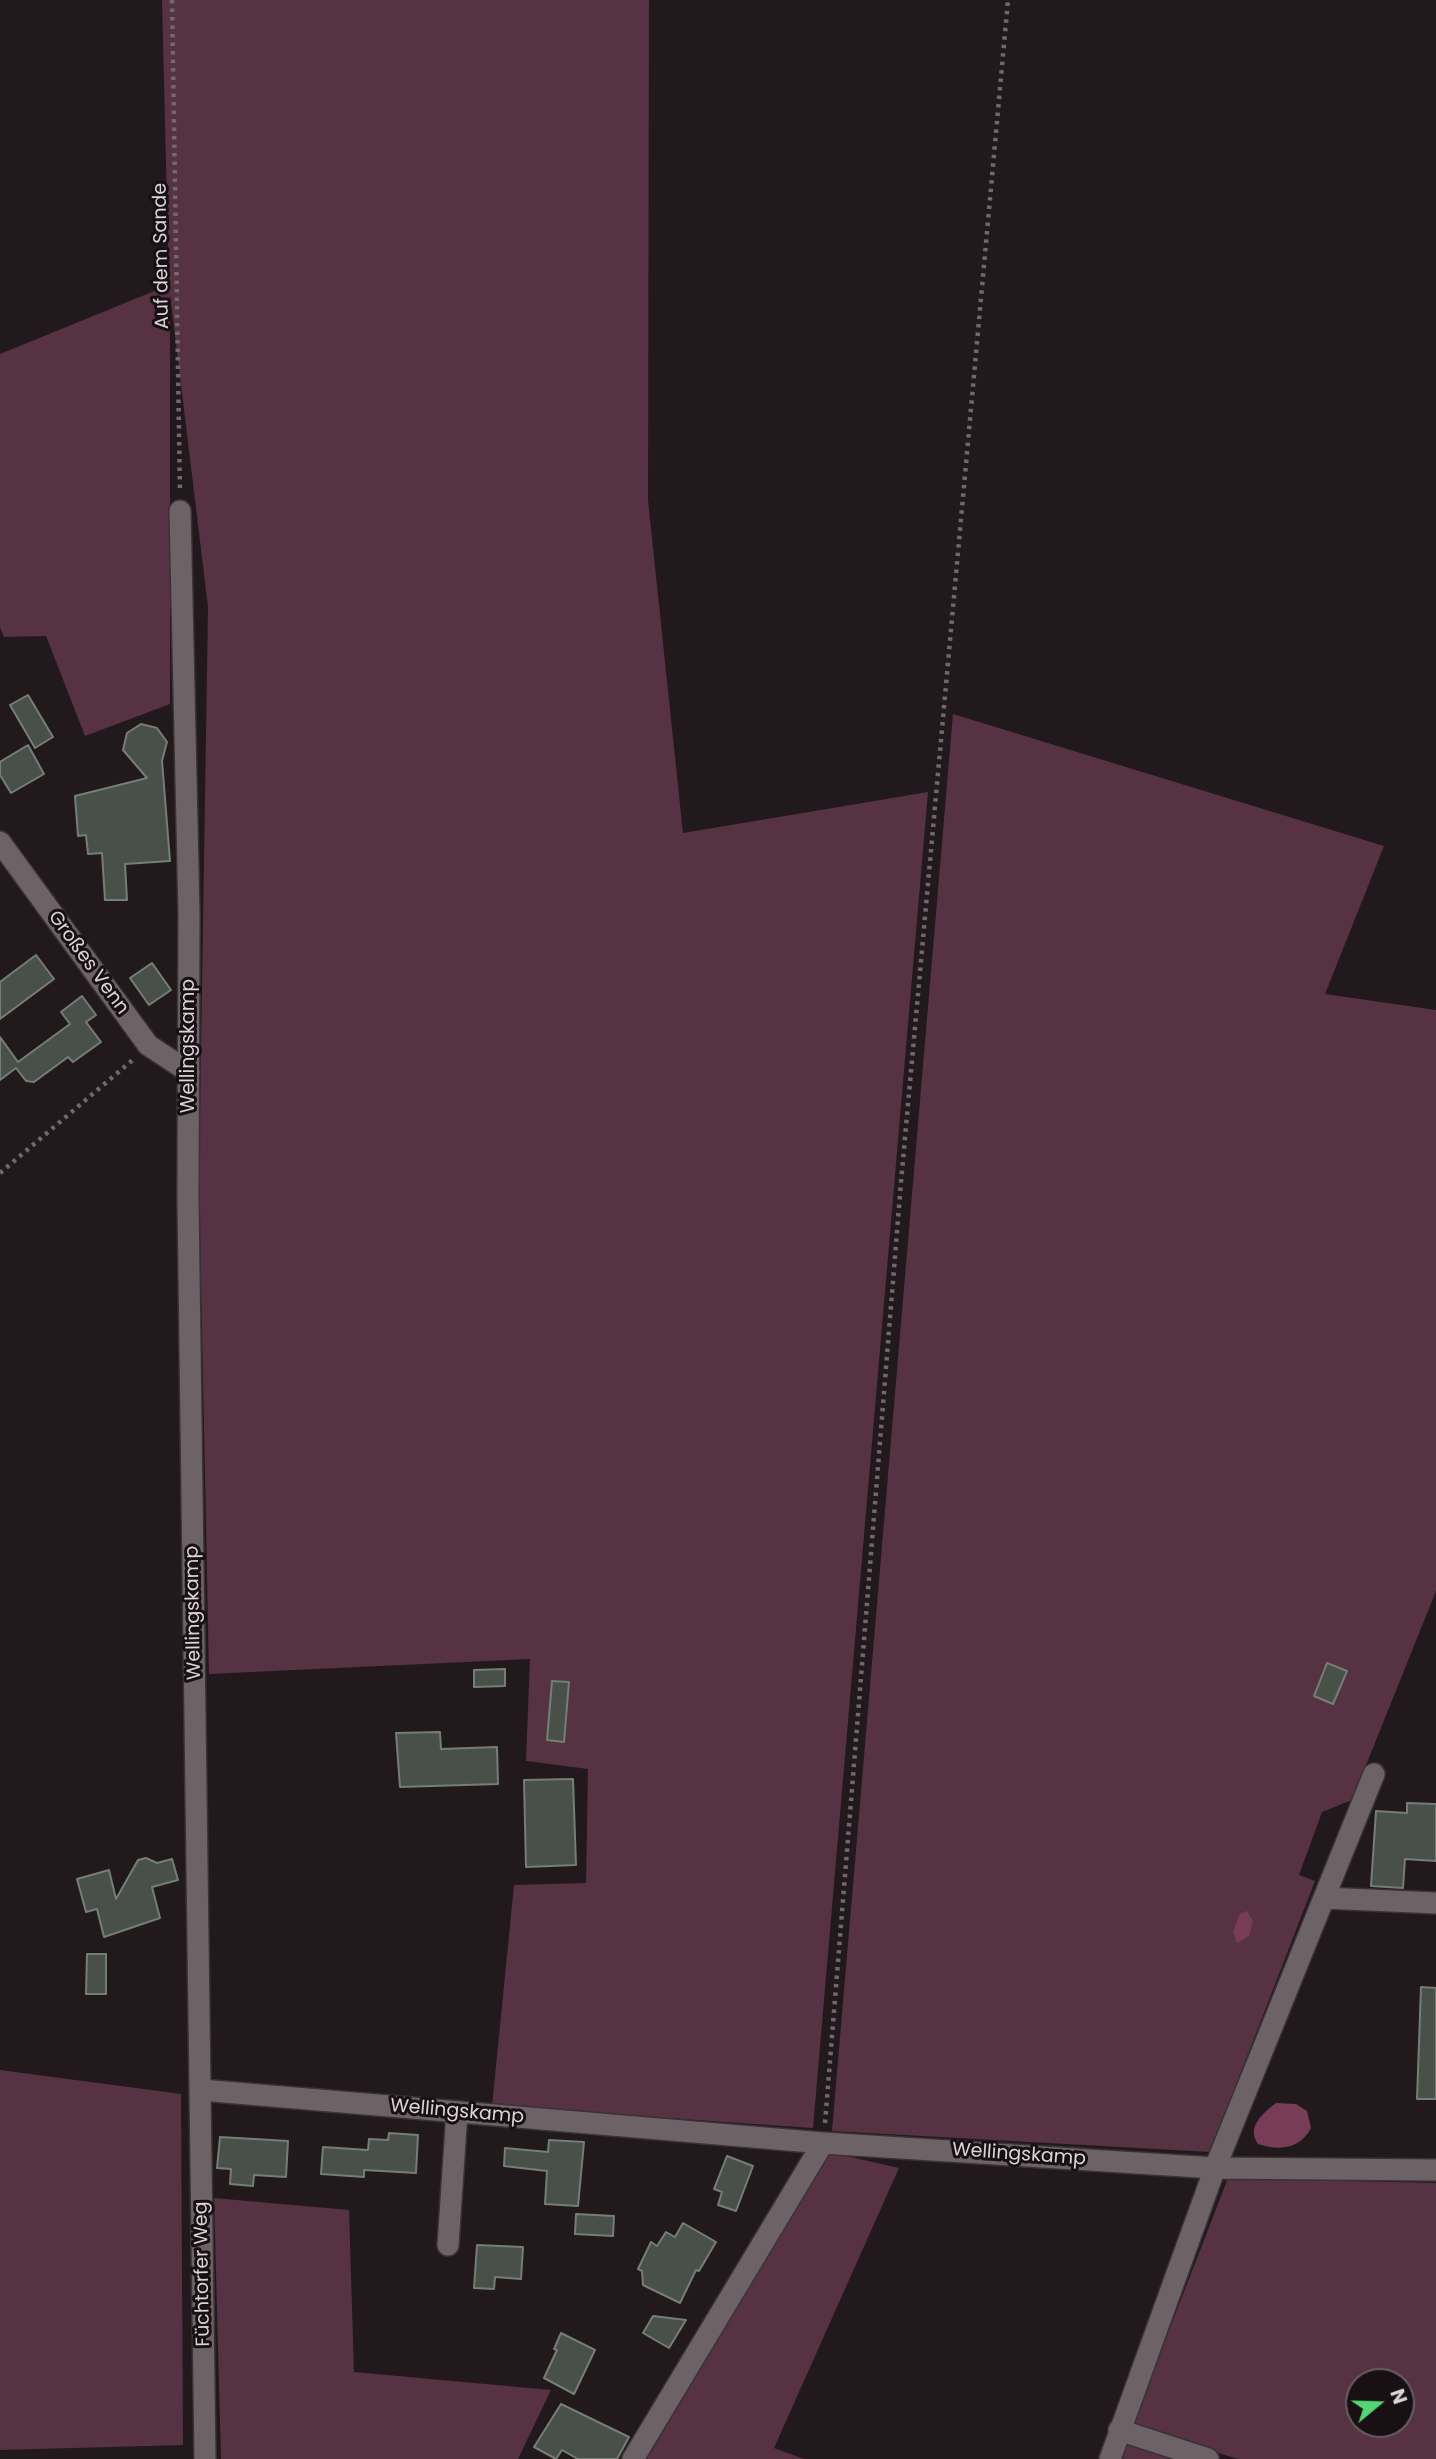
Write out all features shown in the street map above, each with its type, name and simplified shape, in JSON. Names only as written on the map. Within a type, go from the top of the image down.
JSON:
[{"type":"street","name":"Wellingskamp","points":[[180,511],[201,2090],[823,2143],[1215,2168],[1436,2170]]},
{"type":"street","name":"Großes Venn","points":[[0,842],[148,1045],[189,1072]]},
{"type":"street","points":[[1111,2459],[1119,2430],[1215,2168],[1374,1774]]},
{"type":"street","points":[[1324,1898],[1436,1903]]},
{"type":"street","name":"Füchtorfer Weg","points":[[201,2090],[205,2459]]},
{"type":"street","points":[[448,2245],[457,2112]]},
{"type":"street","points":[[633,2459],[823,2143]]},
{"type":"street","points":[[1119,2430],[1208,2459]]},
{"type":"path","name":"Auf dem Sande","points":[[172,0],[180,511]]},
{"type":"path","points":[[823,2143],[901,1182],[1008,0]]},
{"type":"path","points":[[0,1173],[148,1045]]},
{"type":"shaded area","points":[[162,0],[649,0],[648,500],[683,833],[928,792],[813,2128],[492,2106],[514,1885],[586,1883],[588,1769],[526,1761],[530,1659],[209,1674],[199,1179],[208,607],[170,294],[170,704],[85,736],[46,636],[4,637],[0,627],[0,354],[169,285]]},
{"type":"shaded area","points":[[953,714],[1384,846],[1325,994],[1436,1010],[1436,1591],[1352,1800],[1322,1812],[1299,1875],[1315,1881],[1210,2152],[832,2131]]},
{"type":"shaded area","points":[[1247,1911],[1253,1921],[1249,1936],[1237,1943],[1233,1932],[1240,1913]]},
{"type":"shaded area","points":[[0,2070],[181,2094],[183,2445],[0,2450]]},
{"type":"shaded area","points":[[1276,2103],[1296,2104],[1307,2111],[1311,2128],[1301,2140],[1282,2148],[1258,2144],[1254,2132],[1258,2121]]},
{"type":"shaded area","points":[[829,2152],[899,2168],[774,2448],[804,2459],[647,2459]]},
{"type":"shaded area","points":[[1228,2178],[1436,2183],[1436,2459],[1238,2459],[1132,2426]]},
{"type":"shaded area","points":[[214,2198],[349,2210],[354,2372],[551,2390],[518,2459],[221,2459]]},
{"type":"shaded area","points":[[1127,2444],[1173,2459],[1123,2459]]},
{"type":"building","points":[[28,695],[53,737],[35,748],[10,705]]},
{"type":"building","points":[[141,724],[157,728],[167,742],[162,761],[170,861],[125,864],[127,900],[105,900],[102,853],[88,854],[86,835],[78,836],[75,796],[147,778],[123,750],[127,733]]},
{"type":"building","points":[[28,745],[44,774],[11,793],[0,775],[0,762]]},
{"type":"building","points":[[36,955],[54,979],[0,1019],[0,982]]},
{"type":"building","points":[[152,963],[171,990],[149,1005],[130,978]]},
{"type":"building","points":[[82,996],[96,1015],[86,1022],[101,1042],[73,1062],[68,1057],[34,1082],[26,1081],[16,1068],[0,1080],[0,1037],[18,1062],[70,1024],[61,1012]]},
{"type":"building","points":[[1327,1663],[1347,1671],[1333,1704],[1314,1696]]},
{"type":"building","points":[[505,1669],[505,1686],[474,1687],[474,1670]]},
{"type":"building","points":[[552,1681],[569,1682],[564,1742],[547,1740]]},
{"type":"building","points":[[440,1732],[441,1749],[497,1747],[498,1784],[400,1787],[396,1733]]},
{"type":"building","points":[[573,1779],[576,1865],[526,1867],[524,1780]]},
{"type":"building","points":[[1407,1803],[1436,1804],[1436,1861],[1405,1859],[1403,1888],[1371,1886],[1376,1811],[1407,1813]]},
{"type":"building","points":[[146,1858],[157,1863],[172,1859],[178,1880],[152,1887],[160,1918],[104,1937],[97,1909],[86,1912],[77,1879],[109,1870],[116,1899],[138,1860]]},
{"type":"building","points":[[87,1954],[106,1954],[106,1994],[86,1994]]},
{"type":"building","points":[[1421,1987],[1436,1988],[1436,2099],[1417,2099]]},
{"type":"building","points":[[389,2133],[418,2135],[416,2173],[364,2170],[364,2177],[321,2174],[323,2147],[368,2150],[369,2139],[388,2140]]},
{"type":"building","points":[[220,2137],[288,2141],[286,2177],[254,2175],[253,2186],[230,2184],[231,2169],[217,2168]]},
{"type":"building","points":[[549,2140],[584,2142],[578,2206],[545,2204],[547,2171],[504,2166],[505,2148],[548,2152]]},
{"type":"building","points":[[727,2156],[753,2166],[736,2211],[718,2205],[722,2192],[714,2189]]},
{"type":"building","points":[[576,2214],[614,2216],[613,2236],[575,2234]]},
{"type":"building","points":[[683,2223],[716,2242],[699,2271],[696,2270],[680,2303],[643,2285],[642,2271],[638,2269],[651,2242],[657,2246],[666,2232],[675,2237]]},
{"type":"building","points":[[477,2245],[523,2247],[521,2279],[495,2277],[494,2289],[474,2288]]},
{"type":"building","points":[[653,2316],[686,2320],[669,2348],[643,2333]]},
{"type":"building","points":[[561,2333],[595,2350],[574,2394],[544,2378],[557,2350],[554,2349]]},
{"type":"building","points":[[561,2404],[629,2437],[617,2459],[578,2459],[562,2450],[556,2459],[534,2447]]}]
